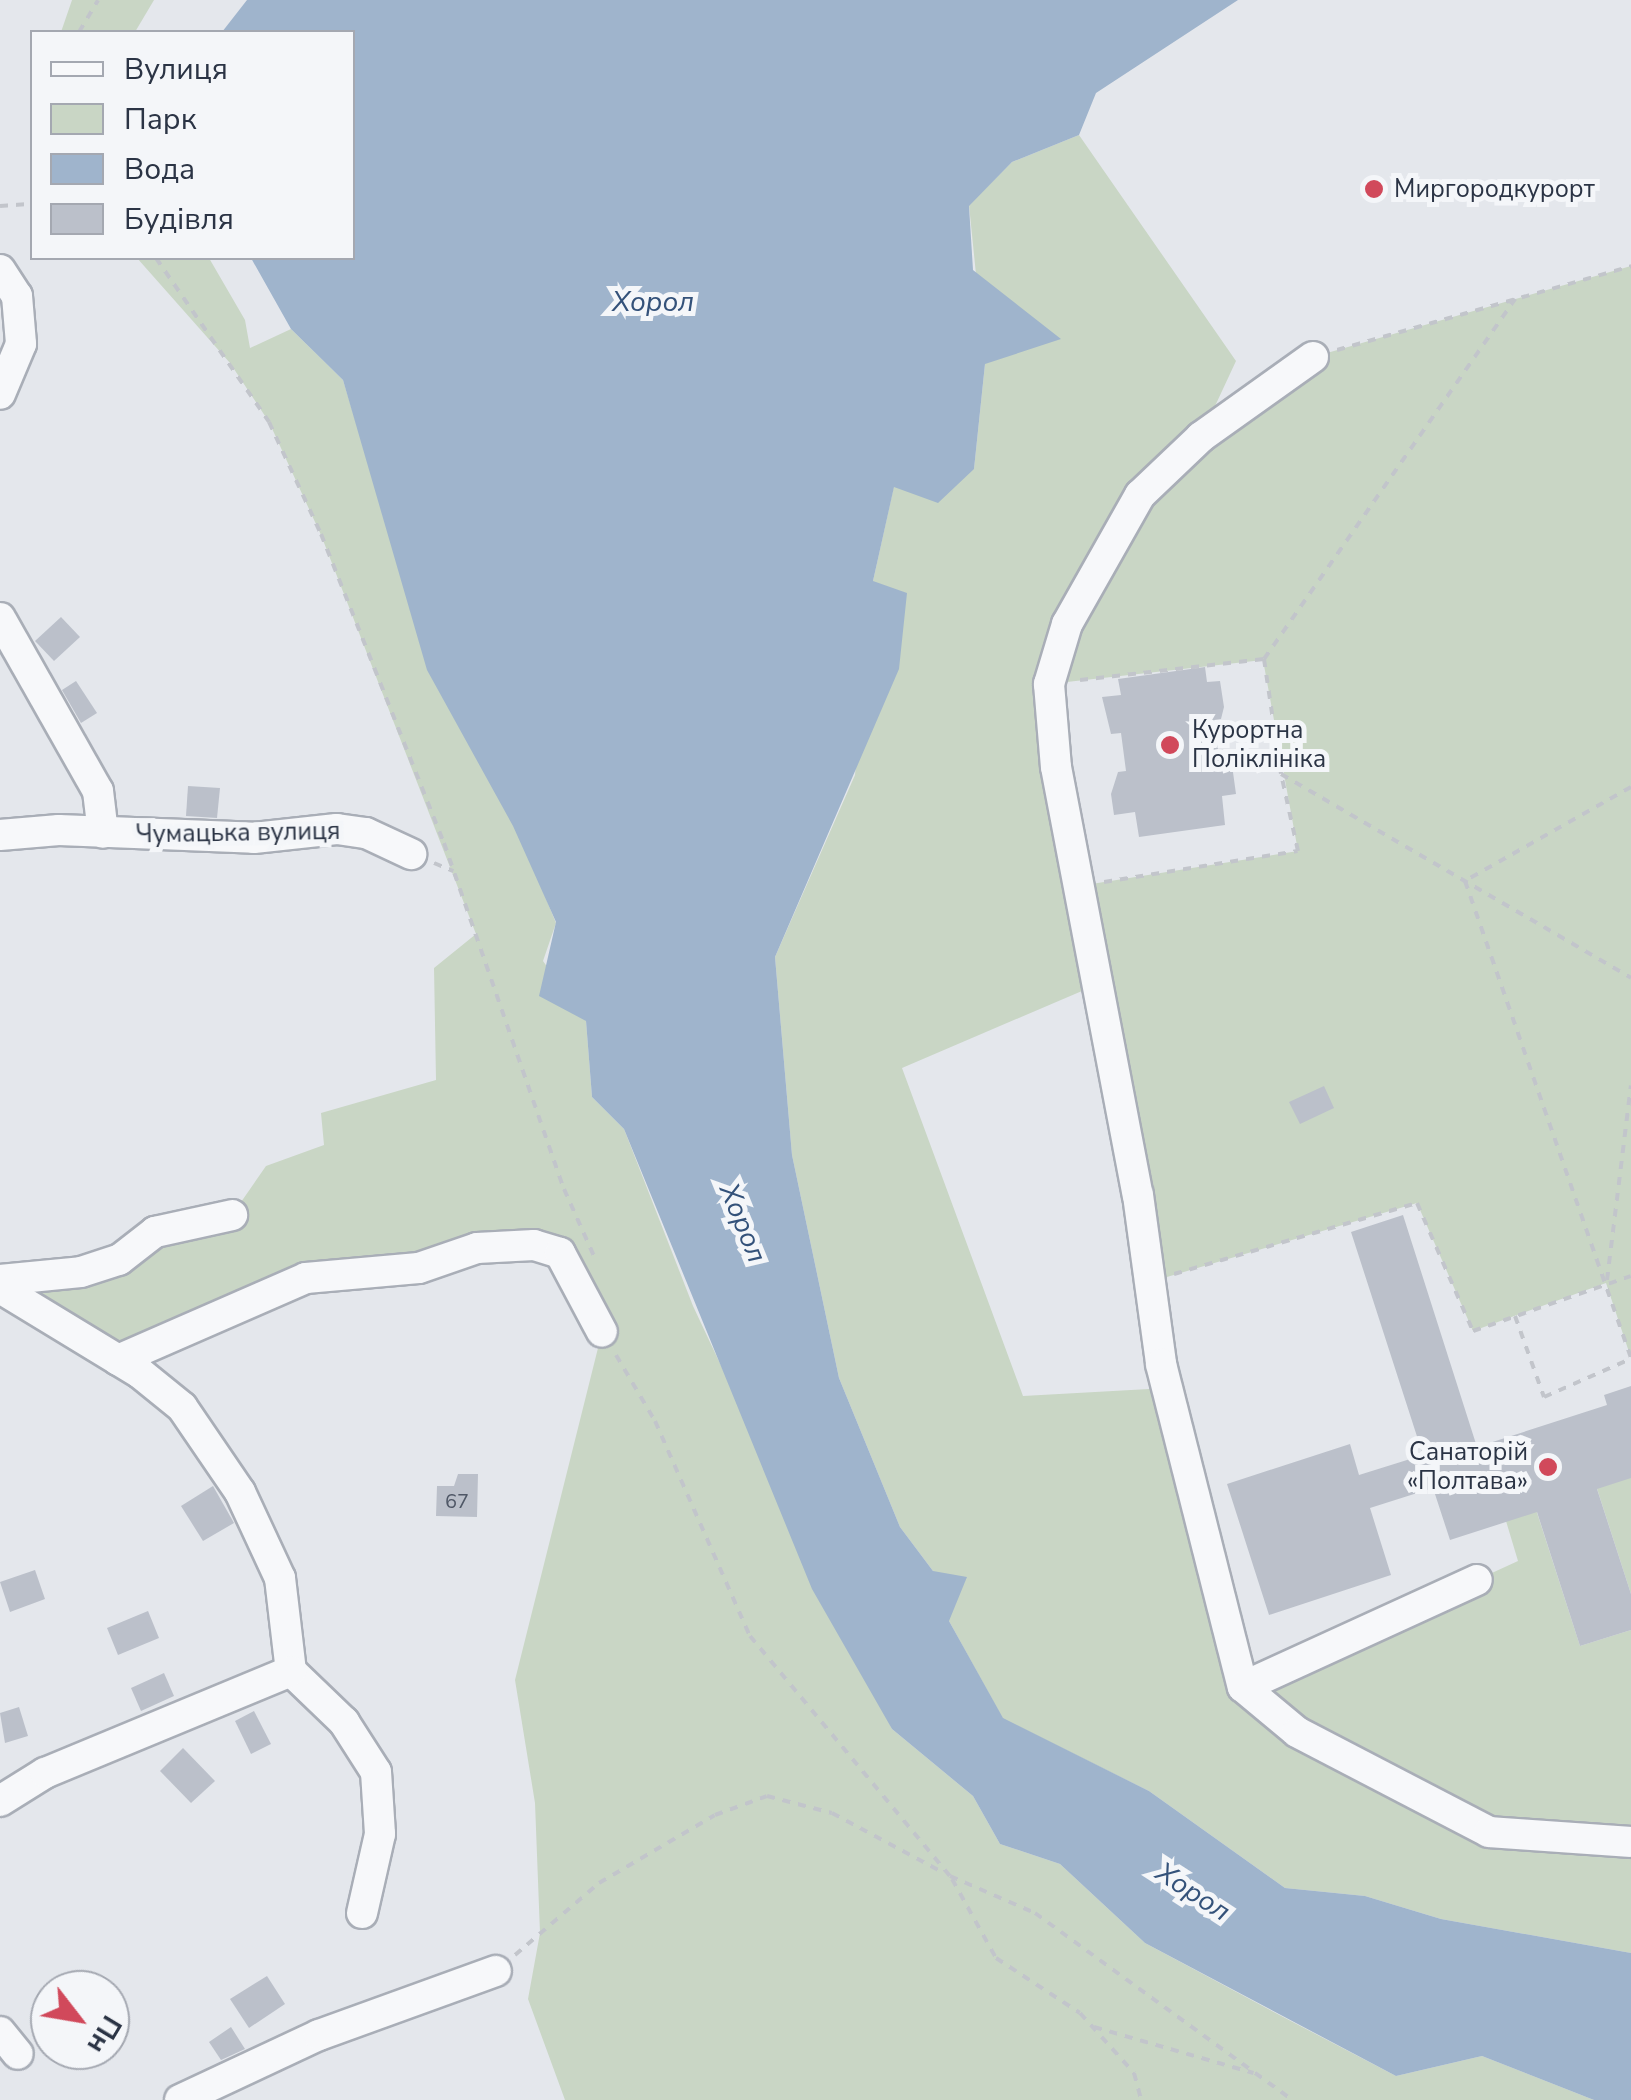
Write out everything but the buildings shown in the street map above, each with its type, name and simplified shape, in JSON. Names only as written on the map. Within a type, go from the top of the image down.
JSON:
[{"type":"street","points":[[0,270],[17,296],[0,394]]},
{"type":"street","points":[[1313,357],[1201,437],[1140,495],[1067,624],[1048,684],[1161,1364],[1243,1687],[1297,1732],[1489,1832],[1631,1842]]},
{"type":"street","points":[[0,618],[98,791],[103,833]]},
{"type":"street","name":"Чумацька вулиця","points":[[0,834],[254,838],[337,829],[366,832],[411,854]]},
{"type":"street","points":[[0,1280],[81,1272],[119,1260],[155,1232],[232,1215]]},
{"type":"street","points":[[118,1360],[306,1278],[419,1268],[477,1248],[534,1244],[560,1253],[602,1332]]},
{"type":"street","points":[[0,1288],[118,1360],[182,1407],[240,1492],[280,1578],[290,1671],[344,1722],[376,1772],[380,1834],[362,1913]]},
{"type":"street","points":[[1243,1687],[1477,1580]]},
{"type":"street","points":[[0,1801],[45,1773],[290,1671]]},
{"type":"street","points":[[180,2100],[319,2035],[496,1971]]},
{"type":"path","points":[[79,30],[98,0]]},
{"type":"path","points":[[0,206],[30,204]]},
{"type":"path","points":[[157,260],[269,422],[321,534],[444,842],[564,1189],[599,1268]]},
{"type":"path","points":[[1313,357],[1631,266]]},
{"type":"path","points":[[1079,886],[1298,851],[1264,660],[1515,300]]},
{"type":"path","points":[[1048,684],[1264,660]]},
{"type":"path","points":[[1282,774],[1631,978]]},
{"type":"path","points":[[1465,881],[1631,786]]},
{"type":"path","points":[[1465,881],[1631,1358],[1544,1397],[1515,1316]]},
{"type":"path","points":[[1606,1284],[1631,1085]]},
{"type":"path","points":[[1150,1282],[1417,1202],[1474,1331],[1631,1276]]},
{"type":"path","points":[[602,1332],[655,1421],[750,1636],[950,1876],[996,1958],[1092,2026],[1134,2073],[1142,2100]]},
{"type":"path","points":[[496,1971],[599,1883],[715,1814],[767,1796],[832,1812],[950,1876],[1034,1913],[1292,2100]]},
{"type":"path","points":[[1092,2026],[1257,2074]]},
{"type":"green space","points":[[72,0],[154,0],[136,30],[62,30]]},
{"type":"green space","points":[[1079,135],[1236,361],[1202,434],[1313,357],[1631,266],[1631,1358],[1606,1283],[1473,1331],[1417,1203],[1150,1282],[1096,985],[902,1068],[1023,1396],[1167,1388],[1243,1687],[1518,1561],[1500,1501],[1530,1491],[1580,1646],[1631,1630],[1631,1953],[1441,1919],[1365,1896],[1285,1888],[1149,1791],[1003,1719],[949,1621],[933,1571],[900,1527],[839,1378],[792,1155],[775,957],[855,775],[873,581],[894,486],[974,469],[985,364],[969,205],[1012,162]],"holes":[[[1263,660],[1298,851],[1079,886],[1049,684]]]},
{"type":"green space","points":[[139,260],[210,260],[245,320],[250,348],[291,329],[343,380],[372,475],[556,923],[543,961],[586,1021],[592,1097],[624,1129],[693,1306],[892,1729],[973,1796],[1000,1844],[1060,1864],[1145,1943],[1287,2019],[1396,2076],[1482,2056],[1594,2100],[565,2100],[528,1999],[540,1933],[535,1803],[515,1680],[602,1332],[560,1253],[306,1278],[118,1360],[0,1289],[232,1215],[266,1166],[324,1145],[321,1113],[436,1080],[434,968],[476,934],[321,535],[269,422],[230,363]]},
{"type":"green space","points":[[1591,1470],[1631,1478],[1631,1594]]},
{"type":"water","name":"Хорол","points":[[247,0],[1238,0],[1096,93],[1079,135],[1012,162],[969,206],[973,270],[1061,339],[985,364],[974,469],[938,503],[894,487],[873,581],[907,593],[899,669],[775,957],[792,1155],[839,1378],[900,1527],[933,1571],[967,1577],[949,1621],[1003,1718],[1149,1791],[1285,1888],[1365,1896],[1441,1919],[1631,1953],[1631,2100],[1594,2100],[1482,2056],[1396,2076],[1145,1943],[1060,1864],[1000,1844],[973,1796],[892,1729],[812,1589],[624,1129],[592,1097],[586,1021],[539,996],[556,922],[513,826],[427,670],[343,380],[291,329],[252,260],[355,260],[355,30],[224,30]]},
{"type":"place","name":"Миргородкурорт","points":[[1374,189]]},
{"type":"place","name":"Курортна Поліклініка","points":[[1170,745]]},
{"type":"place","name":"Санаторій «Полтава»","points":[[1548,1467]]}]
